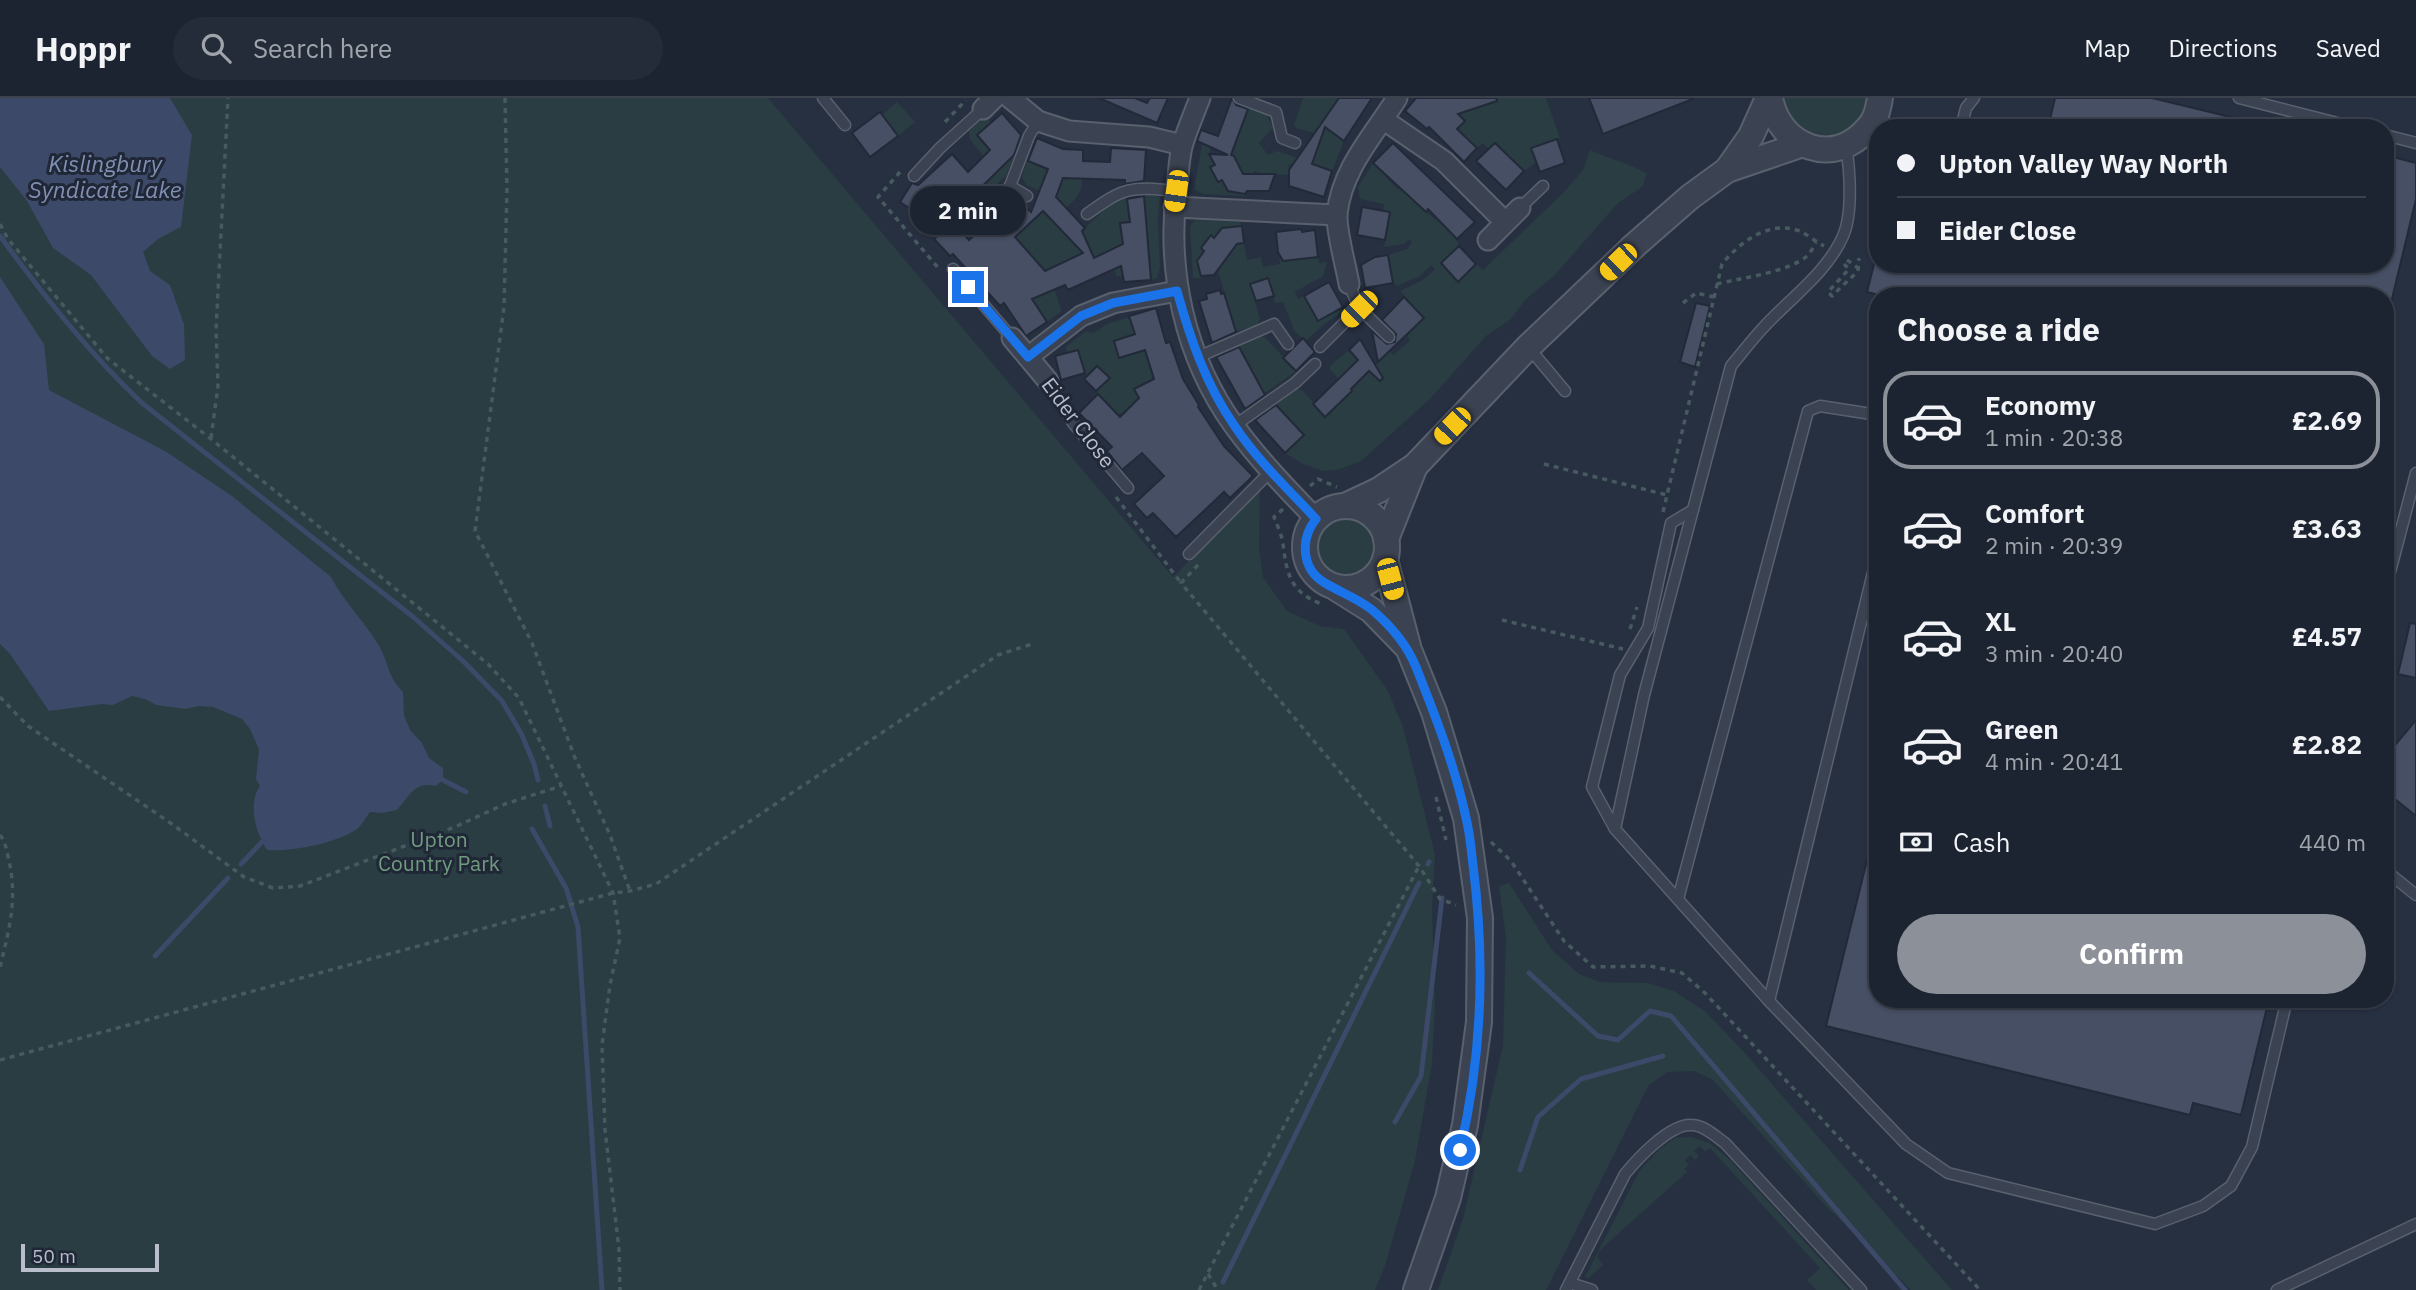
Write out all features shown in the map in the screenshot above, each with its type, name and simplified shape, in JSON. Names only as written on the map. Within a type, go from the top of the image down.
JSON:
[{"type":"street","points":[[1010,98],[1038,121],[1069,131],[1149,137],[1182,145]]},
{"type":"street","points":[[1200,98],[1182,145],[1175,199],[1173,249],[1177,291],[1198,357],[1234,426],[1316,519]]},
{"type":"street","points":[[1349,284],[1337,215],[1345,182],[1360,150],[1384,120],[1397,98]]},
{"type":"street","points":[[1769,98],[1773,113],[1782,128],[1803,144],[1825,149],[1845,145],[1869,127]]},
{"type":"street","points":[[1727,170],[1751,136],[1769,98]]},
{"type":"street","points":[[1874,119],[1880,98]]},
{"type":"street","points":[[1384,120],[1444,161],[1505,222]]},
{"type":"street","points":[[1409,650],[1371,610],[1331,596],[1324,583],[1314,574],[1304,549],[1306,536],[1316,519],[1346,498],[1379,490],[1415,466],[1528,347],[1635,245],[1690,197],[1727,170],[1803,144]]},
{"type":"street","points":[[1175,199],[1337,215]]},
{"type":"street","points":[[1488,240],[1520,208]]},
{"type":"street","name":"Eider Close","points":[[1028,357],[1081,316],[1113,303],[1177,291]]},
{"type":"street","name":"Eider Close","points":[[1012,338],[1048,381]]},
{"type":"street","points":[[1331,596],[1364,584],[1376,576],[1415,466]]},
{"type":"street","points":[[1346,498],[1375,518],[1382,527],[1409,650],[1434,712],[1466,818],[1480,918],[1479,1022],[1465,1125],[1448,1198],[1416,1290]]},
{"type":"lane","points":[[823,98],[845,125]]},
{"type":"lane","points":[[1239,98],[1276,112],[1282,138],[1295,143]]},
{"type":"lane","points":[[1963,119],[1966,108],[1974,98]]},
{"type":"lane","points":[[2239,98],[2322,119]]},
{"type":"lane","points":[[914,176],[988,104]]},
{"type":"lane","points":[[989,212],[1010,187],[1029,136],[1038,121]]},
{"type":"lane","points":[[2394,137],[2416,143]]},
{"type":"lane","points":[[1615,829],[1644,695],[1731,366],[1761,329],[1827,262],[1844,235],[1850,192],[1850,169],[1845,145]]},
{"type":"lane","points":[[1520,208],[1543,186]]},
{"type":"lane","points":[[1010,187],[1027,196]]},
{"type":"lane","points":[[1087,214],[1114,194],[1128,190],[1152,188],[1175,199]]},
{"type":"lane","name":"Eider Close","points":[[953,270],[1012,338]]},
{"type":"lane","points":[[1349,284],[1359,309],[1389,337]]},
{"type":"lane","points":[[1320,347],[1359,309]]},
{"type":"lane","points":[[1198,357],[1274,324],[1288,344]]},
{"type":"lane","points":[[1528,347],[1565,391]]},
{"type":"lane","points":[[1234,426],[1295,383],[1315,364]]},
{"type":"lane","name":"Eider Close","points":[[1048,381],[1073,423],[1128,488]]},
{"type":"lane","points":[[1678,899],[1808,411],[1820,406],[1869,414]]},
{"type":"lane","points":[[1189,554],[1271,471]]},
{"type":"lane","points":[[2394,557],[2416,473]]},
{"type":"lane","points":[[1693,510],[1671,523],[1648,628],[1620,675],[1592,787],[1615,829],[1769,1001],[1906,1143],[1948,1173],[2155,1224],[2203,1206],[2231,1186],[2252,1147],[2285,1008]]},
{"type":"lane","points":[[1769,1001],[1869,589]]},
{"type":"lane","points":[[2394,877],[2416,895]]},
{"type":"lane","points":[[1592,1290],[1568,1287],[1625,1174],[1637,1159],[1675,1129],[1691,1125],[1704,1129],[1726,1143],[1860,1290]]},
{"type":"lane","points":[[2277,1290],[2416,1224]]},
{"type":"path","points":[[211,439],[218,386],[216,330],[228,98]]},
{"type":"path","points":[[505,98],[507,189],[504,307],[475,531],[532,643],[575,758],[610,835],[630,891]]},
{"type":"path","points":[[0,224],[8,239],[107,358],[488,663],[519,698],[613,893],[620,938],[602,1045],[605,1130],[619,1249],[620,1290]]},
{"type":"path","points":[[1661,519],[1722,264],[1735,249],[1760,232],[1785,228],[1802,232],[1858,268]]},
{"type":"path","points":[[1717,284],[1789,265],[1807,256],[1816,242]]},
{"type":"path","points":[[1847,260],[1843,264],[1849,270],[1828,292],[1832,296],[1858,271],[1859,258]]},
{"type":"path","points":[[1683,303],[1696,293],[1714,297]]},
{"type":"path","points":[[1544,464],[1667,495]]},
{"type":"path","points":[[1331,596],[1303,596],[1290,579],[1283,557],[1283,542],[1274,517],[1318,479],[1346,498]]},
{"type":"path","points":[[1125,509],[1181,583],[1419,866],[1440,899],[1461,906]]},
{"type":"path","points":[[1181,583],[1198,564]]},
{"type":"path","points":[[1628,637],[1639,601]]},
{"type":"path","points":[[1502,620],[1624,649]]},
{"type":"path","points":[[0,1060],[613,893],[656,884],[998,655],[1032,644]]},
{"type":"path","points":[[0,697],[28,726],[249,880],[273,888],[300,886],[457,826],[505,804],[562,786]]},
{"type":"path","points":[[1433,786],[1446,839]]},
{"type":"path","points":[[1466,818],[1511,861],[1564,941],[1593,967],[1661,968],[1682,973],[1705,993],[1980,1290]]},
{"type":"path","points":[[0,835],[4,839],[12,874],[13,911],[0,967]]},
{"type":"path","points":[[1199,1290],[1419,866]]},
{"type":"path","points":[[1208,1273],[1218,1290]]},
{"type":"green space","name":"Upton Country Park","points":[[0,98],[768,98],[1173,577],[1260,490],[1259,548],[1263,577],[1287,611],[1320,626],[1344,629],[1388,691],[1403,727],[1435,855],[1432,906],[1435,1005],[1432,1063],[1415,1161],[1385,1266],[1375,1290],[0,1290]]},
{"type":"green space","points":[[1303,98],[1339,98],[1321,125],[1344,141],[1332,171],[1306,164],[1289,164],[1288,175],[1261,174],[1254,171],[1251,179],[1239,175],[1241,170],[1234,156],[1229,157],[1232,141],[1238,138],[1249,107],[1267,115],[1273,128],[1259,143],[1268,155],[1277,151],[1312,163],[1322,135],[1296,128],[1294,125]]},
{"type":"green space","points":[[1490,98],[1546,98],[1560,138],[1532,148],[1537,162],[1524,171],[1495,143],[1489,149],[1483,143],[1477,148],[1460,132],[1459,127],[1465,121],[1453,109]]},
{"type":"green space","points":[[1780,98],[1870,98],[1862,119],[1855,127],[1846,133],[1827,138],[1816,136],[1792,124]]},
{"type":"green space","points":[[897,102],[915,122],[898,136],[890,125],[875,136],[865,123],[883,114]]},
{"type":"green space","points":[[984,116],[992,123],[978,135],[985,145],[1010,146],[1022,138],[1006,176],[971,206],[1025,262],[1015,237],[1035,217],[1029,210],[1049,215],[1040,191],[1026,185],[1022,177],[1027,161],[1065,178],[1082,179],[1077,197],[1052,220],[1071,241],[1114,201],[1126,196],[1129,219],[1146,218],[1143,194],[1160,197],[1160,268],[1157,278],[1151,280],[1148,252],[1122,268],[1123,276],[1117,276],[1105,253],[1097,257],[1105,274],[1102,274],[1090,249],[1047,270],[1062,311],[1047,322],[1033,300],[1046,287],[983,227],[968,240],[952,222],[934,239],[917,213],[921,215],[933,195],[952,216],[966,202],[953,189],[984,157],[970,139],[969,131]]},
{"type":"green space","points":[[1204,134],[1215,135],[1209,154],[1215,165],[1210,167],[1217,182],[1222,180],[1228,191],[1245,194],[1244,196],[1203,194],[1194,189]]},
{"type":"green space","points":[[1590,150],[1647,174],[1642,187],[1618,203],[1554,276],[1526,299],[1510,320],[1486,336],[1430,399],[1361,461],[1337,470],[1323,471],[1303,464],[1285,453],[1304,435],[1276,405],[1295,389],[1302,390],[1326,416],[1352,391],[1330,370],[1330,366],[1349,350],[1370,371],[1389,351],[1393,355],[1410,341],[1407,336],[1424,318],[1400,291],[1423,280],[1435,269],[1431,265],[1420,276],[1397,286],[1393,283],[1388,255],[1407,249],[1412,242],[1409,239],[1404,244],[1384,247],[1390,212],[1383,211],[1384,204],[1360,199],[1358,187],[1373,163],[1457,240],[1459,246],[1441,264],[1458,281],[1476,264],[1483,270],[1563,193],[1583,170]]},
{"type":"green space","points":[[1196,220],[1240,222],[1242,226],[1222,228],[1214,238],[1210,235],[1201,248],[1204,251],[1197,261],[1202,278],[1193,278],[1190,228]]},
{"type":"green space","points":[[1244,243],[1247,260],[1261,257],[1263,267],[1280,264],[1279,259],[1304,256],[1305,259],[1318,257],[1319,263],[1327,262],[1323,276],[1295,292],[1298,299],[1304,296],[1318,321],[1343,307],[1342,312],[1306,341],[1295,332],[1283,302],[1275,303],[1268,278],[1250,284],[1260,319],[1257,325],[1236,332],[1216,264],[1222,264],[1232,252],[1230,245]]},
{"type":"green space","points":[[1130,317],[1135,334],[1114,341],[1119,358],[1145,350],[1153,375],[1151,381],[1135,389],[1142,405],[1163,397],[1177,420],[1159,433],[1164,441],[1183,430],[1197,450],[1194,457],[1179,471],[1169,454],[1157,442],[1143,454],[1125,435],[1147,415],[1135,402],[1119,415],[1096,391],[1109,378],[1097,366],[1087,376],[1078,350],[1067,353],[1066,347],[1086,331],[1094,333],[1107,324]]},
{"type":"green space","points":[[1261,336],[1265,337],[1296,371],[1264,394],[1238,347]]},
{"type":"green space","points":[[1346,516],[1367,525],[1376,546],[1367,567],[1346,576],[1325,567],[1316,546],[1325,525]]},
{"type":"green space","points":[[1509,883],[1552,950],[1579,974],[1600,982],[1647,983],[1674,991],[1706,1012],[1952,1290],[1911,1290],[1824,1204],[1713,1080],[1694,1071],[1667,1072],[1648,1086],[1546,1290],[1438,1290],[1463,1219],[1503,1045],[1506,938],[1499,886]]},
{"type":"green space","points":[[1692,1137],[1710,1143],[1731,1161],[1849,1290],[1816,1290],[1807,1280],[1820,1268],[1710,1148],[1705,1152],[1700,1146],[1694,1151],[1699,1156],[1695,1160],[1690,1155],[1685,1160],[1689,1165],[1684,1169],[1687,1172],[1600,1250],[1597,1257],[1603,1265],[1588,1279],[1585,1277],[1640,1170],[1675,1138]]},
{"type":"water","name":"Kislingbury Syndicate Lake","points":[[0,98],[170,98],[192,135],[181,227],[158,239],[143,252],[150,271],[170,285],[184,324],[185,360],[170,369],[152,356],[91,275],[53,248],[27,201],[0,167]]},
{"type":"water","points":[[0,277],[44,344],[49,390],[165,451],[232,496],[331,577],[382,651],[394,680],[403,692],[404,715],[410,730],[422,743],[429,758],[443,768],[443,780],[436,786],[418,787],[397,810],[370,812],[357,829],[349,834],[301,848],[267,850],[259,835],[254,810],[256,793],[260,786],[256,779],[259,749],[242,719],[213,707],[186,709],[156,705],[132,696],[113,705],[49,711],[10,654],[0,644]]},
{"type":"building","points":[[1099,98],[1135,98],[1147,103],[1150,98],[1168,98],[1157,123]]},
{"type":"building","points":[[1232,98],[1236,105],[1248,109],[1231,155],[1243,174],[1275,174],[1269,191],[1247,191],[1245,194],[1228,191],[1222,180],[1218,182],[1210,167],[1215,165],[1209,154],[1228,155],[1197,141],[1201,130],[1218,136]]},
{"type":"building","points":[[1339,98],[1372,98],[1344,141],[1325,127],[1312,164],[1332,171],[1324,197],[1289,186],[1289,170]]},
{"type":"building","points":[[1416,98],[1496,98],[1497,101],[1458,114],[1465,121],[1457,129],[1477,148],[1464,162],[1429,127],[1427,129],[1405,111]]},
{"type":"building","points":[[1589,98],[1693,98],[1693,99],[1603,134]]},
{"type":"building","points":[[2055,98],[2152,98],[2239,119],[2050,119]]},
{"type":"building","points":[[880,112],[898,136],[870,157],[852,133]]},
{"type":"building","points":[[1002,113],[1021,135],[1014,155],[952,216],[932,195],[920,215],[900,202],[912,183],[918,185],[952,154],[968,172],[990,150],[977,135]]},
{"type":"building","points":[[1037,138],[1063,149],[1083,150],[1083,161],[1110,162],[1111,148],[1146,150],[1144,181],[1125,184],[1125,180],[1063,178],[1056,197],[1085,228],[1082,231],[1094,258],[1123,244],[1120,223],[1130,222],[1127,199],[1144,196],[1151,280],[1124,282],[1121,266],[1068,290],[1065,285],[1032,299],[1047,322],[1026,336],[1004,303],[1000,306],[953,254],[950,256],[934,239],[953,222],[969,240],[983,227],[986,230],[1017,199],[1031,212],[1048,169],[1028,161]],"holes":[[[1043,211],[1083,253],[1045,271],[1015,237]]]},
{"type":"building","points":[[1557,139],[1565,163],[1540,172],[1531,148]]},
{"type":"building","points":[[1393,143],[1475,222],[1457,239],[1428,209],[1426,212],[1373,163]]},
{"type":"building","points":[[1495,143],[1524,171],[1506,190],[1476,161]]},
{"type":"building","points":[[2394,157],[2416,163],[2416,199],[2394,291],[2394,287],[1869,287],[1867,292],[1872,273],[2394,273]]},
{"type":"building","points":[[1362,207],[1390,212],[1385,240],[1357,235]]},
{"type":"building","points":[[1242,226],[1244,243],[1237,244],[1214,275],[1201,276],[1197,261],[1204,251],[1201,248],[1211,235],[1214,238],[1222,228]]},
{"type":"building","points":[[1301,229],[1302,232],[1315,230],[1318,257],[1283,261],[1278,252],[1276,232]]},
{"type":"building","points":[[1459,246],[1476,264],[1458,282],[1441,263]]},
{"type":"building","points":[[1388,255],[1393,283],[1365,288],[1361,265],[1375,257]]},
{"type":"building","points":[[1268,278],[1274,296],[1256,301],[1250,284]]},
{"type":"building","points":[[1329,282],[1343,307],[1318,321],[1304,296]]},
{"type":"building","points":[[1220,290],[1221,294],[1224,293],[1236,332],[1212,343],[1199,301],[1207,299],[1206,294]]},
{"type":"building","points":[[1404,297],[1424,318],[1378,362],[1372,331],[1387,344],[1395,342],[1396,334],[1382,320]]},
{"type":"building","points":[[1696,303],[1710,306],[1695,367],[1680,362]]},
{"type":"building","points":[[1156,308],[1166,343],[1170,342],[1183,379],[1198,407],[1224,446],[1253,476],[1230,498],[1224,492],[1176,537],[1153,513],[1147,518],[1134,504],[1164,476],[1142,453],[1122,470],[1107,451],[1112,447],[1079,413],[1098,394],[1120,417],[1139,398],[1134,389],[1154,379],[1145,350],[1119,358],[1114,341],[1135,334],[1129,316]]},
{"type":"building","points":[[1303,338],[1315,352],[1296,371],[1283,358]]},
{"type":"building","points":[[1360,339],[1383,378],[1380,381],[1369,371],[1325,417],[1313,404],[1358,360],[1349,350]]},
{"type":"building","points":[[1239,347],[1265,395],[1245,409],[1216,357]]},
{"type":"building","points":[[1078,350],[1085,373],[1061,380],[1055,356]]},
{"type":"building","points":[[1097,366],[1110,378],[1096,391],[1084,379]]},
{"type":"building","points":[[1276,405],[1304,435],[1285,453],[1255,420]]},
{"type":"building","points":[[2410,623],[2416,624],[2416,678],[2398,674]]},
{"type":"building","points":[[2416,720],[2416,816],[2394,798],[2394,746]]},
{"type":"building","points":[[1869,852],[1869,1008],[2267,1008],[2241,1115],[2193,1103],[2190,1115],[1826,1026]]},
{"type":"waterway","points":[[0,236],[67,323],[142,403],[412,616],[463,661],[502,701],[521,733],[538,780]]},
{"type":"waterway","points":[[443,780],[466,792]]},
{"type":"waterway","points":[[545,806],[550,826]]},
{"type":"waterway","points":[[532,829],[566,888],[578,927],[602,1290]]},
{"type":"waterway","points":[[241,864],[262,842]]},
{"type":"waterway","points":[[155,956],[228,878]]},
{"type":"waterway","points":[[1223,1282],[1419,883]]},
{"type":"waterway","points":[[1395,1122],[1421,1076],[1442,898]]},
{"type":"waterway","points":[[1529,973],[1598,1036],[1618,1040],[1650,1011],[1671,1016],[1905,1290]]},
{"type":"waterway","points":[[1520,1170],[1538,1117],[1581,1079],[1663,1056]]},
{"type":"route","points":[[968,287],[1028,357],[1081,316],[1113,303],[1177,291],[1198,357],[1234,426],[1316,519],[1309,528],[1304,549],[1314,574],[1324,583],[1336,587],[1371,610],[1409,650],[1434,712],[1466,818],[1480,918],[1479,1022],[1460,1150]]}]
